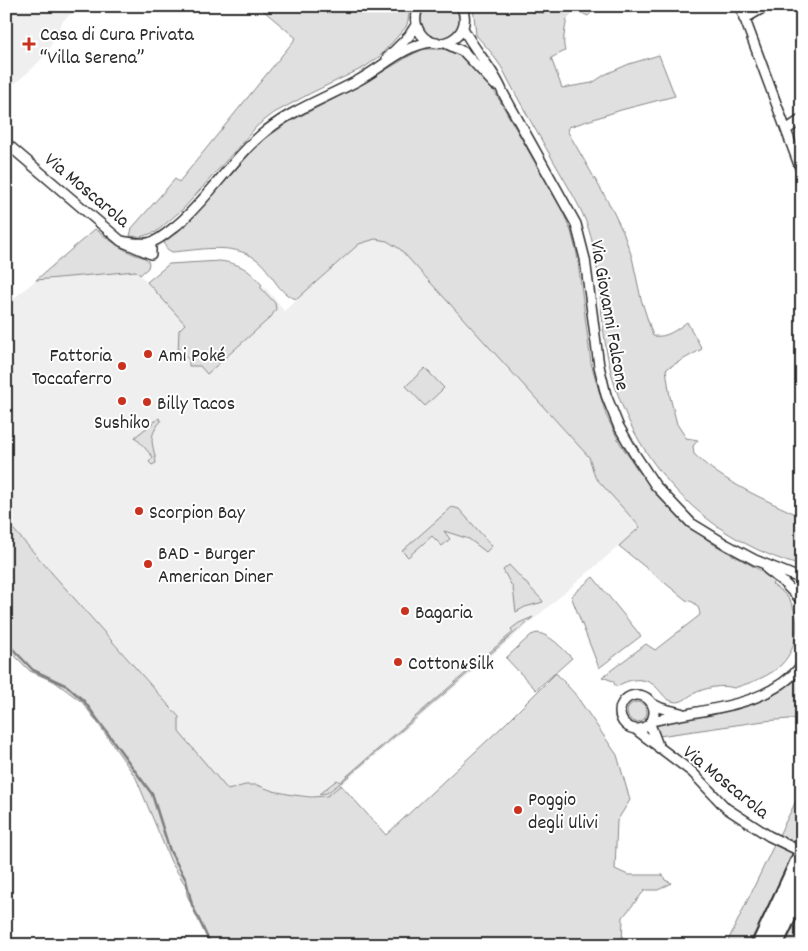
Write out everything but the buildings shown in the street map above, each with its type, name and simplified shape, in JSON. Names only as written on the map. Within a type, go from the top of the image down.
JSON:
[{"type":"highway","points":[[760,945],[802,854]]},
{"type":"highway","points":[[774,945],[802,886]]},
{"type":"street","points":[[419,6],[415,18],[416,25],[419,32],[432,42]]},
{"type":"street","points":[[121,241],[133,243],[151,242],[164,236],[188,216],[248,147],[272,126],[361,79],[414,46],[432,42],[445,43],[455,38],[463,28],[464,16],[461,6]]},
{"type":"street","points":[[740,6],[802,173]]},
{"type":"street","points":[[744,19],[766,6]]},
{"type":"street","points":[[376,69],[409,36],[416,25]]},
{"type":"street","name":"Via Giovanni Falcone","points":[[463,28],[470,44],[493,73],[502,93],[576,224],[585,259],[599,366],[606,395],[618,425],[634,454],[655,485],[692,523],[726,545],[755,560],[802,579]]},
{"type":"street","name":"Via Giovanni Falcone","points":[[445,43],[464,52],[502,93]]},
{"type":"street","points":[[786,130],[802,119]]},
{"type":"street","name":"Via Moscarola","points":[[6,143],[121,241],[151,254],[151,242]]},
{"type":"street","name":"Via Giovanni Falcone","points":[[755,560],[782,581],[802,601]]},
{"type":"street","points":[[651,722],[733,704],[758,696],[784,682],[802,665]]},
{"type":"street","points":[[638,695],[646,697],[652,704],[655,713],[651,722],[644,728],[630,728],[623,721],[620,712],[622,703],[629,697],[638,695]]},
{"type":"street","points":[[652,704],[674,712],[691,713]]},
{"type":"street","points":[[651,722],[659,748]]},
{"type":"street","name":"Via Moscarola","points":[[636,729],[692,772],[726,808],[749,824],[802,854]]},
{"type":"shaded area","name":"Casa di Cura Privata “Villa Serena”","points":[[6,6],[80,6],[63,21],[47,53],[6,91]]},
{"type":"shaded area","points":[[258,6],[410,6],[406,27],[379,57],[365,67],[274,113],[257,126],[184,208],[156,232],[140,237],[130,236],[132,228],[175,179],[179,182],[296,38]]},
{"type":"shaded area","points":[[424,6],[456,6],[460,22],[453,34],[440,38],[432,37],[425,32],[420,19]]},
{"type":"shaded area","points":[[473,6],[527,6],[531,12],[543,13],[568,6],[595,6],[588,16],[582,13],[573,13],[567,19],[564,39],[565,51],[551,58],[562,88],[592,83],[606,74],[629,64],[659,55],[675,96],[621,110],[569,127],[568,132],[611,207],[623,232],[632,257],[641,299],[653,336],[667,335],[687,322],[702,349],[666,369],[670,397],[677,424],[686,438],[698,440],[693,446],[694,454],[718,474],[745,490],[802,517],[802,566],[765,553],[730,535],[699,512],[672,486],[648,455],[629,422],[615,386],[606,348],[595,254],[587,224],[575,198],[502,68],[476,35]]},
{"type":"shaded area","points":[[424,49],[448,49],[456,52],[492,87],[561,208],[571,231],[577,254],[591,363],[606,415],[620,443],[637,469],[663,501],[679,517],[713,544],[776,579],[772,584],[789,599],[796,615],[795,641],[782,664],[766,676],[734,688],[724,686],[708,688],[679,702],[667,698],[655,686],[646,681],[625,682],[616,687],[613,681],[602,677],[646,644],[655,650],[700,615],[698,606],[686,600],[619,546],[640,527],[595,477],[589,457],[400,249],[387,241],[375,239],[359,244],[297,299],[284,293],[256,259],[237,250],[215,248],[172,252],[166,248],[165,240],[202,208],[259,143],[289,122],[357,87]]},
{"type":"shaded area","points":[[380,225],[589,457],[595,477],[641,527],[327,796],[293,795],[257,785],[245,785],[228,791],[179,732],[179,716],[6,521],[6,305],[36,280],[136,271],[147,282],[169,264],[220,261],[240,266],[249,271],[284,311]]},
{"type":"shaded area","points":[[95,229],[125,250],[145,258],[149,263],[148,268],[140,275],[136,271],[36,280]]},
{"type":"shaded area","points":[[220,261],[244,268],[262,285],[260,287],[275,303],[276,309],[271,317],[207,374],[200,366],[189,366],[189,360],[183,354],[178,353],[179,330],[185,324],[147,282],[169,264]]},
{"type":"shaded area","points":[[425,368],[444,388],[425,406],[406,386]]},
{"type":"shaded area","points":[[159,418],[161,421],[152,437],[156,463],[152,465],[149,462],[153,457],[135,437]]},
{"type":"shaded area","points":[[452,507],[459,509],[492,546],[486,552],[469,539],[444,531],[450,539],[442,546],[432,536],[408,557],[402,551]]},
{"type":"shaded area","name":"Poggio degli Ulivi","points":[[6,521],[179,717],[179,732],[228,790],[245,785],[257,785],[273,791],[311,797],[327,796],[341,785],[386,835],[505,724],[556,673],[575,694],[617,755],[630,800],[617,821],[615,869],[628,875],[663,875],[665,880],[672,883],[658,890],[645,890],[623,917],[622,945],[211,945],[187,895],[186,886],[171,862],[136,778],[82,702],[55,682],[30,671],[6,647]]},
{"type":"shaded area","points":[[509,565],[543,602],[525,607],[516,612],[513,588],[503,570]]},
{"type":"shaded area","points":[[593,577],[641,636],[599,668],[571,596]]},
{"type":"shaded area","points":[[533,617],[343,781],[327,793],[319,794],[337,780],[340,782],[513,632],[511,629]]},
{"type":"shaded area","points":[[537,633],[547,636],[572,658],[536,690],[506,658],[531,635]]},
{"type":"shaded area","points":[[802,674],[802,718],[764,721],[659,736],[655,728],[659,722],[765,697],[792,683]]},
{"type":"shaded area","points":[[637,702],[644,705],[647,712],[644,719],[637,722],[630,719],[627,712],[630,705]]},
{"type":"shaded area","points":[[802,789],[802,835],[797,845],[779,835]]},
{"type":"shaded area","points":[[774,845],[793,853],[749,945],[726,945]]},
{"type":"shaded area","points":[[802,910],[802,945],[785,945]]},
{"type":"waterway","points":[[6,642],[33,670],[67,686],[84,701],[152,794],[170,851],[186,880],[192,905],[211,945]]},
{"type":"place","name":"Casa di Cura Privata “Villa Serena”","points":[[29,44]]},
{"type":"place","name":"Ami Poké","points":[[148,354]]},
{"type":"place","name":"Fattoria Toccaferro","points":[[122,366]]},
{"type":"place","name":"Sushiko","points":[[122,401]]},
{"type":"place","name":"Billy Tacos","points":[[147,402]]},
{"type":"place","name":"Scorpion Bay","points":[[139,511]]},
{"type":"place","name":"BAD - Burger American Diner","points":[[148,564]]},
{"type":"place","name":"Bagaria","points":[[405,611]]},
{"type":"place","name":"Cotton&Silk","points":[[398,662]]},
{"type":"place","name":"Poggio degli Ulivi","points":[[518,810]]}]
